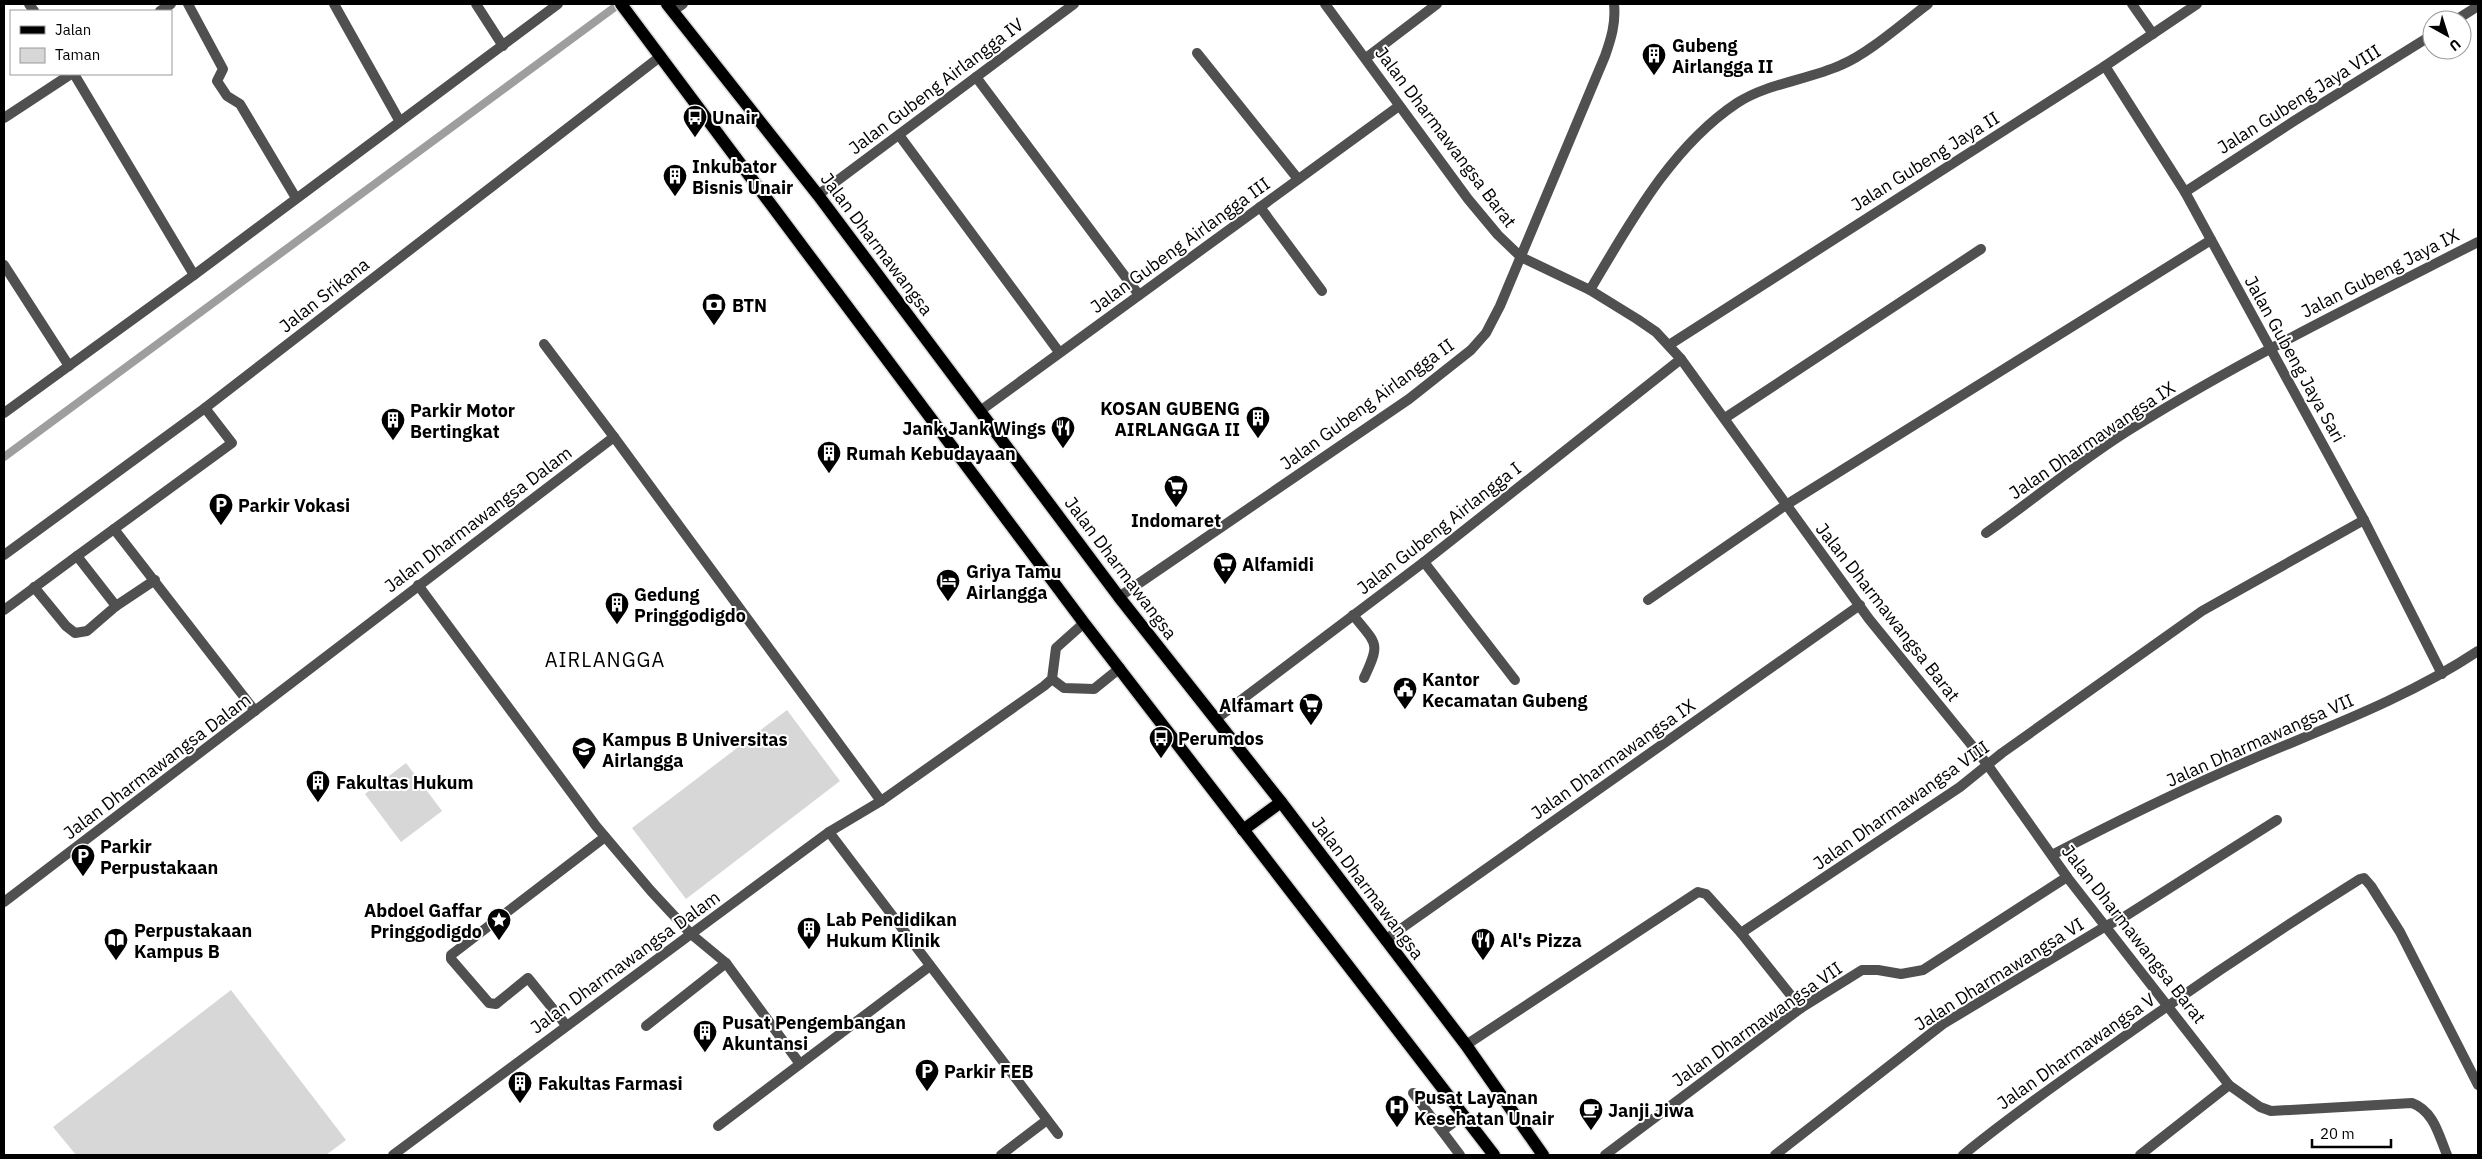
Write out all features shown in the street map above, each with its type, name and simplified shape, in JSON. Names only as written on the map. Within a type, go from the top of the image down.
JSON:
[{"type":"main road","points":[[621,4],[1084,623],[1494,1155]]},
{"type":"main road","name":"Jalan Dharmawangsa","points":[[674,6],[1119,597],[1281,802],[1466,1045],[1543,1155]]},
{"type":"main road","points":[[1244,830],[1281,802]]},
{"type":"street","points":[[188,4],[223,69],[217,81],[227,96],[240,104],[296,198]]},
{"type":"street","points":[[334,4],[399,120]]},
{"type":"street","points":[[476,4],[503,46]]},
{"type":"street","points":[[4,413],[194,275],[399,120],[503,46],[558,4]]},
{"type":"street","name":"Jalan Gubeng Airlangga IV","points":[[818,195],[1074,4]]},
{"type":"street","name":"Jalan Dharmawangsa Barat","points":[[1326,4],[1468,199],[1521,257],[1590,290],[1637,319],[1669,345],[1681,359],[1860,606],[1986,764],[2067,877],[2169,1005],[2229,1085],[2260,1107],[2271,1111],[2412,1102],[2426,1111],[2433,1120],[2447,1155]]},
{"type":"street","points":[[1366,58],[1437,4]]},
{"type":"street","name":"Jalan Gubeng Airlangga II","points":[[1119,597],[1409,399],[1471,350],[1486,334],[1521,257],[1605,56],[1612,34],[1615,16],[1614,4]]},
{"type":"street","points":[[1590,290],[1643,201],[1692,142],[1719,116],[1740,102],[1763,91],[1842,65],[1928,4]]},
{"type":"street","points":[[2132,4],[2153,34]]},
{"type":"street","name":"Jalan Gubeng Jaya II","points":[[1669,345],[2105,66],[2197,4]]},
{"type":"street","name":"Jalan Gubeng Jaya VIII","points":[[2185,192],[2422,41]]},
{"type":"street","points":[[1197,53],[1298,179]]},
{"type":"street","name":"Jalan Srikana","points":[[4,555],[205,408],[661,56]]},
{"type":"street","name":"Jalan Gubeng Jaya Sari","points":[[2105,66],[2185,192],[2364,520],[2442,674]]},
{"type":"street","points":[[4,118],[68,75]]},
{"type":"street","points":[[75,75],[194,275]]},
{"type":"street","points":[[976,77],[1139,295]]},
{"type":"street","name":"Jalan Gubeng Airlangga III","points":[[980,411],[1399,106]]},
{"type":"street","points":[[899,134],[1059,352]]},
{"type":"street","points":[[1260,207],[1322,291]]},
{"type":"street","points":[[1648,600],[1786,505],[2211,240]]},
{"type":"street","name":"Jalan Gubeng Jaya IX","points":[[2270,347],[2478,242]]},
{"type":"street","points":[[1725,418],[1981,249]]},
{"type":"street","points":[[4,265],[69,366]]},
{"type":"street","points":[[544,344],[881,800]]},
{"type":"street","name":"Jalan Dharmawangsa IX","points":[[1986,533],[2132,428],[2270,347]]},
{"type":"street","name":"Jalan Gubeng Airlangga I","points":[[1216,719],[1424,562],[1681,359]]},
{"type":"street","points":[[4,610],[232,443],[205,408]]},
{"type":"street","name":"Jalan Dharmawangsa Dalam","points":[[4,902],[614,437]]},
{"type":"street","name":"Jalan Dharmawangsa VIII","points":[[1741,933],[1944,797],[1986,764],[2202,610],[2364,520]]},
{"type":"street","points":[[114,529],[255,711]]},
{"type":"street","points":[[77,556],[116,606]]},
{"type":"street","points":[[1424,562],[1515,680]]},
{"type":"street","points":[[34,587],[66,626],[75,633],[87,630],[116,606],[155,580]]},
{"type":"street","points":[[418,585],[605,837],[690,934],[726,963],[800,1064]]},
{"type":"street","name":"Jalan Dharmawangsa IX","points":[[1386,940],[1860,606]]},
{"type":"street","points":[[1353,615],[1375,644],[1376,654],[1364,678]]},
{"type":"street","points":[[1084,623],[1056,648],[1052,679],[1064,688],[1094,689],[1120,668]]},
{"type":"street","name":"Jalan Dharmawangsa VII","points":[[2052,856],[2198,783],[2390,701],[2442,674],[2478,651]]},
{"type":"street","name":"Jalan Dharmawangsa Dalam","points":[[392,1155],[829,832],[881,800],[1052,679]]},
{"type":"street","name":"Jalan Dharmawangsa VI","points":[[1774,1155],[1943,1024],[2124,917],[2277,820]]},
{"type":"street","points":[[829,832],[1058,1134]]},
{"type":"street","points":[[566,1025],[528,978],[496,1004],[490,1003],[451,959],[451,955],[605,837]]},
{"type":"street","name":"Jalan Dharmawangsa VII","points":[[1605,1155],[1801,1008],[1862,970],[1911,974],[1928,968],[2067,877]]},
{"type":"street","name":"Jalan Dharmawangsa V","points":[[1963,1155],[2002,1122],[2169,1005],[2302,915],[2364,878],[2400,932],[2478,1085]]},
{"type":"street","points":[[1466,1045],[1698,892],[1706,894],[1741,933],[1801,1008]]},
{"type":"street","points":[[646,1026],[726,963]]},
{"type":"street","points":[[718,1126],[930,966]]},
{"type":"street","points":[[2140,1155],[2229,1085]]},
{"type":"street","points":[[1413,1093],[1460,1155]]},
{"type":"street","points":[[1442,1132],[1464,1115]]},
{"type":"street","points":[[1001,1155],[1047,1120]]},
{"type":"green space","points":[[787,710],[840,781],[686,899],[632,828]]},
{"type":"green space","points":[[406,763],[442,811],[401,842],[365,794]]},
{"type":"green space","points":[[231,990],[346,1140],[326,1155],[76,1155],[53,1127]]},
{"type":"waterway","points":[[4,457],[619,4]]},
{"type":"place","name":"Gubeng Airlangga II","points":[[1654,76]]},
{"type":"place","name":"Unair","points":[[695,138]]},
{"type":"place","name":"Inkubator Bisnis Unair","points":[[675,197]]},
{"type":"place","name":"BTN","points":[[714,326]]},
{"type":"place","name":"KOSAN GUBENG AIRLANGGA II","points":[[1258,439]]},
{"type":"place","name":"Parkir Motor Bertingkat","points":[[393,441]]},
{"type":"place","name":"Jank Jank Wings","points":[[1063,449]]},
{"type":"place","name":"Rumah Kebudayaan","points":[[829,474]]},
{"type":"place","name":"Indomaret","points":[[1176,508]]},
{"type":"place","name":"Parkir Vokasi","points":[[221,526]]},
{"type":"place","name":"Alfamidi","points":[[1225,585]]},
{"type":"place","name":"Griya Tamu Airlangga","points":[[948,602]]},
{"type":"place","name":"Gedung Pringgodigdo","points":[[617,625]]},
{"type":"place","name":"Kantor Kecamatan Gubeng","points":[[1405,710]]},
{"type":"place","name":"Alfamart","points":[[1311,726]]},
{"type":"place","name":"Perumdos","points":[[1161,759]]},
{"type":"place","name":"Kampus B Universitas Airlangga","points":[[584,770]]},
{"type":"place","name":"Fakultas Hukum","points":[[318,803]]},
{"type":"place","name":"Parkir Perpustakaan","points":[[83,877]]},
{"type":"place","name":"Abdoel Gaffar Pringgodigdo","points":[[499,941]]},
{"type":"place","name":"Lab Pendidikan Hukum Klinik","points":[[809,950]]},
{"type":"place","name":"Perpustakaan Kampus B","points":[[116,961]]},
{"type":"place","name":"Al's Pizza","points":[[1483,961]]},
{"type":"place","name":"Pusat Pengembangan Akuntansi","points":[[705,1053]]},
{"type":"place","name":"Parkir FEB","points":[[927,1092]]},
{"type":"place","name":"Fakultas Farmasi","points":[[520,1104]]},
{"type":"place","name":"Pusat Layanan Kesehatan Unair","points":[[1397,1128]]},
{"type":"place","name":"Janji Jiwa","points":[[1591,1131]]},
{"type":"district","name":"AIRLANGGA","points":[[605,659]]}]
